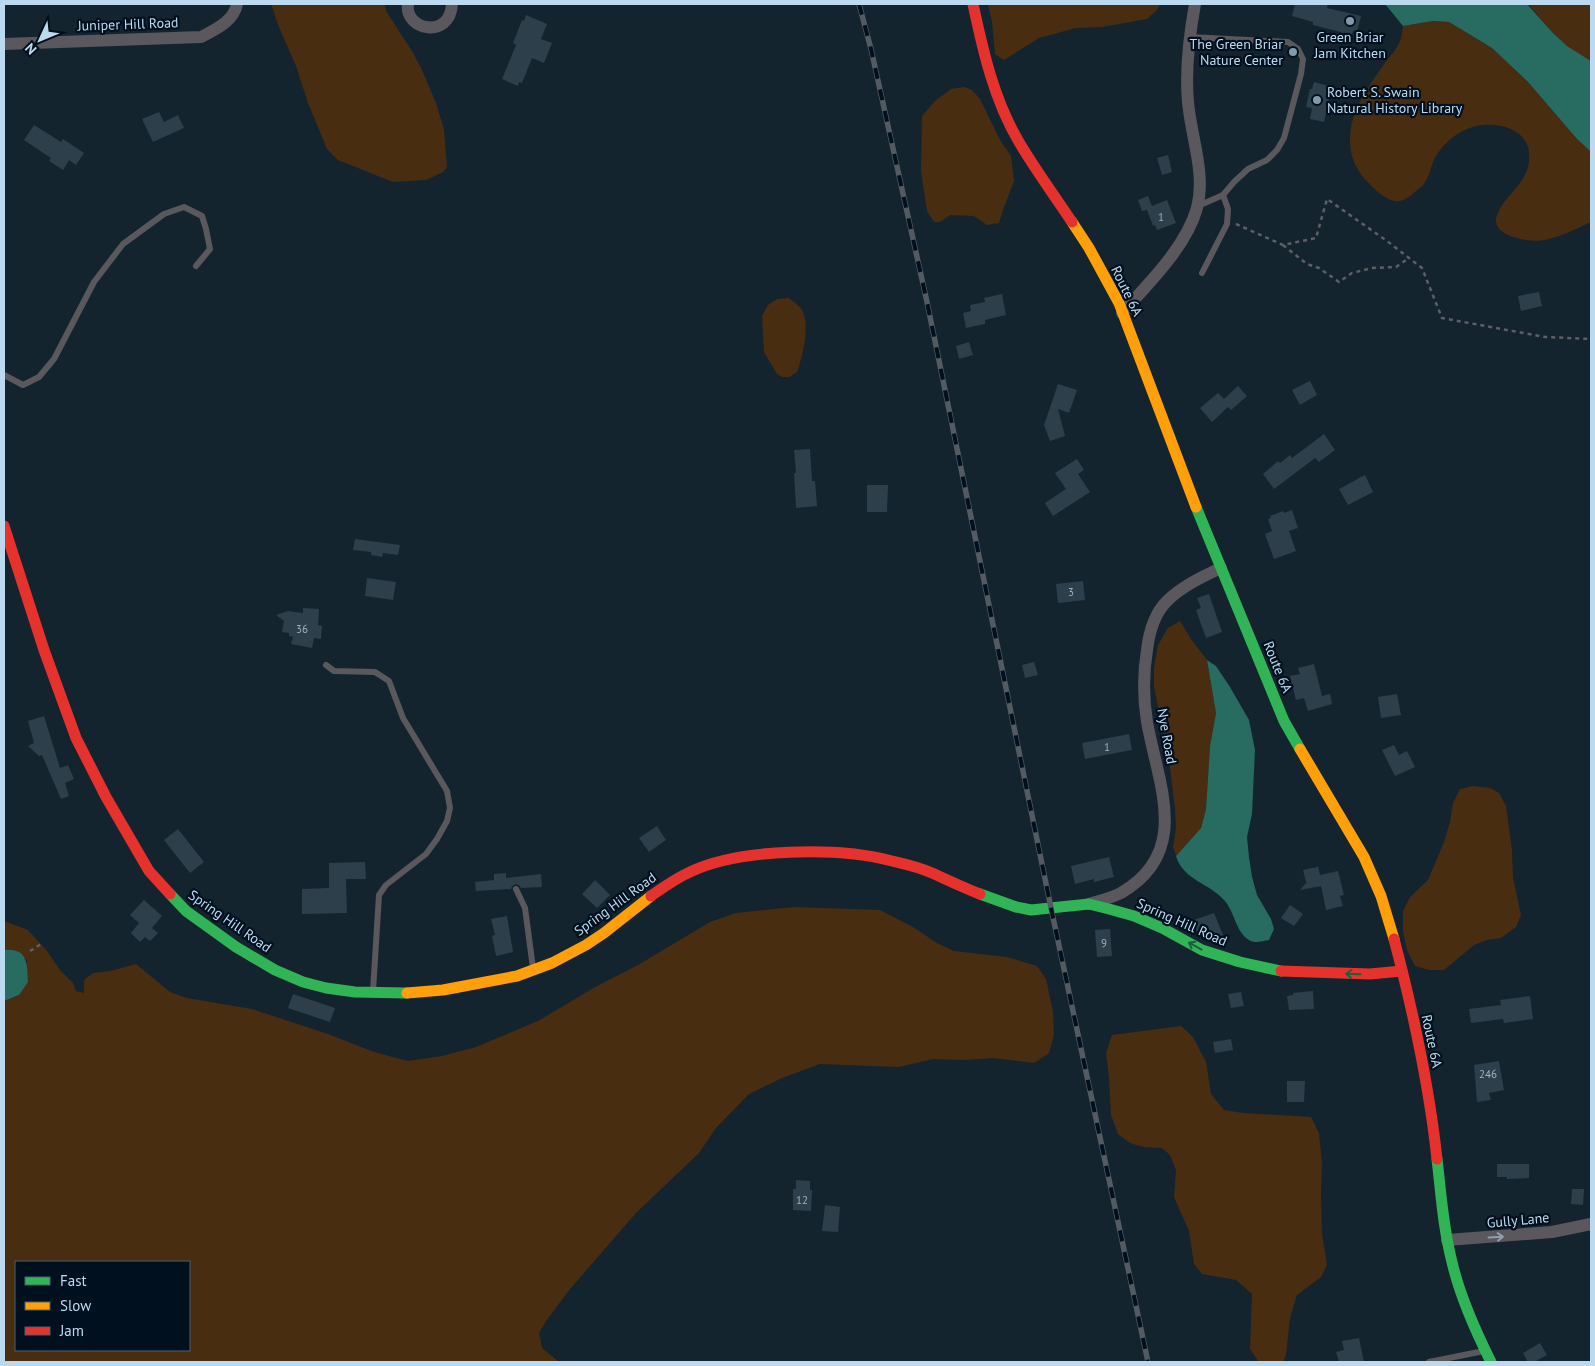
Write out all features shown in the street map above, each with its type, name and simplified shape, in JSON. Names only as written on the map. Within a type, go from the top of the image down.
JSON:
[{"type":"street","name":"Juniper Hill Road","points":[[4,44],[201,37],[222,27],[236,11],[237,4]]},
{"type":"street","points":[[408,4],[410,17],[416,23],[424,27],[436,27],[445,23],[449,17],[452,4]]},
{"type":"street","name":"Route 6A","points":[[973,4],[983,51],[1000,103],[1018,142],[1089,248],[1122,313],[1221,568],[1284,721],[1372,871],[1402,971],[1431,1114],[1451,1260],[1462,1295],[1491,1362]]},
{"type":"street","points":[[1122,313],[1174,252],[1186,233],[1197,207],[1199,168],[1188,105],[1186,80],[1195,4]]},
{"type":"street","name":"Spring Hill Road","points":[[4,526],[44,650],[76,738],[106,797],[149,871],[168,894],[186,911],[236,947],[275,970],[304,982],[326,988],[355,992],[412,993],[444,990],[501,980],[552,963],[604,933],[671,882],[700,869],[727,859],[751,855],[815,852],[890,860],[930,872],[964,888],[1016,907],[1031,910],[1089,904],[1134,916],[1162,928],[1202,950],[1240,962],[1280,971],[1370,974],[1402,971]]},
{"type":"street","name":"Nye Road","points":[[1089,904],[1119,894],[1134,884],[1148,871],[1164,840],[1166,819],[1147,720],[1143,683],[1148,639],[1156,616],[1166,602],[1200,577],[1221,568]]},
{"type":"street","name":"Gully Lane","points":[[1447,1240],[1552,1232],[1591,1224]]},
{"type":"lane","points":[[1190,37],[1288,42],[1298,48],[1303,59],[1299,83],[1284,138],[1278,150],[1267,160],[1248,169],[1223,195],[1197,207]]},
{"type":"lane","points":[[1202,273],[1227,224],[1228,209],[1223,195]]},
{"type":"lane","points":[[4,375],[23,386],[39,377],[54,360],[94,282],[123,244],[164,214],[184,207],[202,216],[210,249],[196,266]]},
{"type":"lane","points":[[326,665],[334,671],[375,672],[389,681],[404,718],[448,791],[450,808],[447,821],[437,839],[426,854],[386,885],[379,895],[373,993]]},
{"type":"lane","points":[[516,889],[525,908],[533,970]]},
{"type":"lane","points":[[1429,1362],[1485,1350]]},
{"type":"path","points":[[1283,245],[1316,238],[1327,199],[1422,268],[1442,318],[1545,337],[1591,339]]},
{"type":"path","points":[[1227,224],[1238,224],[1283,245],[1307,264],[1319,268],[1339,282],[1352,273],[1372,268],[1396,267],[1409,258]]},
{"type":"path","points":[[30,952],[41,944]]},
{"type":"shaded area","points":[[271,4],[385,4],[386,11],[421,68],[436,103],[444,129],[447,167],[443,172],[426,180],[393,182],[338,160],[327,149]]},
{"type":"shaded area","points":[[988,4],[1160,4],[1157,10],[1147,19],[1102,27],[1076,28],[1039,38],[1004,60],[995,54]]},
{"type":"shaded area","points":[[1385,4],[1527,4],[1567,46],[1591,61],[1591,152],[1577,139],[1528,82],[1492,48],[1449,22],[1433,21],[1403,26]]},
{"type":"shaded area","points":[[1528,4],[1591,4],[1591,61],[1567,46]]},
{"type":"shaded area","points":[[1433,21],[1449,22],[1492,48],[1528,82],[1577,139],[1591,152],[1591,222],[1569,232],[1539,241],[1513,237],[1499,229],[1496,223],[1497,215],[1522,180],[1529,163],[1529,150],[1525,140],[1515,131],[1502,126],[1488,125],[1468,128],[1449,140],[1439,151],[1424,184],[1403,200],[1394,201],[1389,199],[1362,176],[1352,156],[1350,143],[1353,118],[1358,106],[1397,47],[1401,39],[1403,26]]},
{"type":"shaded area","points":[[964,87],[972,90],[980,99],[1000,140],[1011,156],[1014,181],[999,223],[987,225],[974,216],[950,215],[940,222],[934,222],[927,211],[921,171],[922,116],[936,100],[951,89]]},
{"type":"shaded area","points":[[788,298],[799,306],[803,312],[806,326],[803,351],[797,372],[789,377],[782,377],[777,374],[764,352],[762,316],[768,305],[777,299]]},
{"type":"shaded area","points":[[1180,621],[1207,660],[1216,713],[1210,746],[1206,809],[1201,828],[1176,856],[1173,847],[1176,828],[1175,809],[1170,768],[1154,686],[1154,668],[1158,645],[1168,628]]},
{"type":"shaded area","points":[[1207,660],[1216,666],[1249,720],[1255,750],[1252,814],[1247,837],[1252,877],[1257,895],[1271,919],[1274,929],[1269,940],[1254,942],[1244,936],[1224,900],[1184,871],[1176,856],[1201,828],[1206,809],[1210,746],[1216,713]]},
{"type":"shaded area","points":[[1473,786],[1490,788],[1499,793],[1506,806],[1512,851],[1513,878],[1521,915],[1516,927],[1501,938],[1487,940],[1474,945],[1444,970],[1429,970],[1415,966],[1407,950],[1403,931],[1403,911],[1410,897],[1428,880],[1444,842],[1453,803],[1460,789]]},
{"type":"shaded area","points":[[794,907],[880,910],[954,951],[1007,957],[1037,966],[1046,979],[1053,1012],[1054,1035],[1049,1053],[1034,1063],[993,1058],[964,1060],[933,1059],[899,1067],[820,1064],[782,1078],[749,1094],[716,1128],[699,1153],[636,1213],[570,1289],[546,1321],[539,1333],[542,1348],[559,1362],[4,1362],[4,1001],[19,995],[27,961],[17,952],[4,950],[4,921],[28,930],[73,983],[76,991],[84,993],[84,980],[93,973],[111,971],[136,964],[170,992],[187,998],[252,1009],[328,1034],[374,1052],[408,1061],[442,1056],[476,1047],[538,1021],[710,922],[736,913]]},
{"type":"shaded area","points":[[4,950],[18,951],[25,958],[28,982],[19,995],[4,1001]]},
{"type":"shaded area","points":[[1181,1026],[1193,1037],[1206,1062],[1211,1094],[1224,1110],[1311,1117],[1319,1133],[1322,1163],[1322,1234],[1327,1265],[1321,1277],[1297,1295],[1290,1318],[1286,1355],[1283,1362],[1259,1362],[1250,1349],[1252,1294],[1236,1280],[1202,1274],[1194,1264],[1189,1231],[1174,1197],[1176,1170],[1170,1155],[1162,1148],[1143,1147],[1130,1143],[1118,1134],[1111,1115],[1106,1053],[1112,1035]]},
{"type":"building","points":[[1295,4],[1328,4],[1327,8],[1361,16],[1357,32],[1353,31],[1352,35],[1313,25],[1313,22],[1292,16]]},
{"type":"building","points":[[526,15],[547,24],[541,39],[552,43],[544,63],[532,58],[522,83],[519,82],[518,86],[502,79],[516,45],[513,43],[522,20],[524,21]]},
{"type":"building","points":[[1314,82],[1329,86],[1328,92],[1331,92],[1324,122],[1310,119],[1312,108],[1306,107],[1310,89],[1312,89]]},
{"type":"building","points":[[159,112],[164,122],[178,115],[184,128],[153,142],[142,119]]},
{"type":"building","points":[[34,125],[61,142],[63,139],[84,153],[76,165],[69,160],[63,170],[49,161],[51,158],[24,140]]},
{"type":"building","points":[[1168,155],[1172,172],[1162,175],[1157,158]]},
{"type":"building","points":[[1148,196],[1152,206],[1167,200],[1176,223],[1157,230],[1155,225],[1153,226],[1147,210],[1142,211],[1138,200]]},
{"type":"building","points":[[1539,292],[1542,306],[1521,311],[1518,296]]},
{"type":"building","points":[[1002,294],[1006,315],[985,320],[985,324],[966,328],[963,313],[971,311],[970,305],[985,302],[984,298]]},
{"type":"building","points":[[969,342],[973,355],[959,359],[956,346]]},
{"type":"building","points":[[1310,381],[1317,395],[1300,405],[1292,390]]},
{"type":"building","points":[[1058,384],[1077,390],[1069,413],[1058,409],[1065,436],[1050,441],[1044,425]]},
{"type":"building","points":[[1238,386],[1247,396],[1231,410],[1228,407],[1212,422],[1200,408],[1218,393],[1224,399]]},
{"type":"building","points":[[1324,434],[1335,450],[1319,462],[1315,458],[1274,489],[1263,474],[1278,461],[1280,463],[1290,455],[1292,458]]},
{"type":"building","points":[[810,449],[812,481],[815,481],[817,506],[796,508],[794,450]]},
{"type":"building","points":[[1077,459],[1084,470],[1078,474],[1090,492],[1053,516],[1045,503],[1066,489],[1055,473]]},
{"type":"building","points":[[1365,475],[1373,492],[1348,505],[1339,489]]},
{"type":"building","points":[[867,485],[888,485],[887,512],[867,512]]},
{"type":"building","points":[[1292,510],[1298,528],[1289,531],[1296,551],[1274,559],[1265,534],[1272,531],[1268,519],[1271,518],[1270,516],[1283,511],[1284,513]]},
{"type":"building","points":[[355,539],[400,545],[398,555],[383,553],[382,557],[371,555],[371,552],[353,550]]},
{"type":"building","points":[[367,578],[396,582],[393,600],[365,596]]},
{"type":"building","points":[[1083,581],[1085,600],[1058,603],[1056,584]]},
{"type":"building","points":[[1209,594],[1222,632],[1206,638],[1196,610],[1201,608],[1197,598]]},
{"type":"building","points":[[303,608],[319,609],[318,625],[322,626],[321,639],[314,638],[312,648],[291,644],[293,637],[289,636],[289,633],[282,632],[284,621],[276,615],[288,611],[303,613]]},
{"type":"building","points":[[1034,662],[1038,675],[1025,678],[1022,665]]},
{"type":"building","points":[[1314,664],[1322,696],[1330,694],[1332,704],[1308,711],[1304,698],[1296,700],[1290,676],[1300,674],[1298,668]]},
{"type":"building","points":[[1397,694],[1401,715],[1381,718],[1378,697]]},
{"type":"building","points":[[44,716],[60,768],[68,765],[74,779],[65,783],[69,796],[61,799],[42,755],[39,756],[28,746],[34,743],[28,721]]},
{"type":"building","points":[[1129,734],[1132,750],[1085,759],[1082,743]]},
{"type":"building","points":[[1394,745],[1399,755],[1407,751],[1415,767],[1395,776],[1382,750]]},
{"type":"building","points":[[657,826],[666,840],[649,852],[639,838]]},
{"type":"building","points":[[178,829],[204,862],[190,873],[164,840]]},
{"type":"building","points":[[1109,857],[1114,877],[1094,882],[1094,879],[1075,884],[1071,866]]},
{"type":"building","points":[[365,862],[366,879],[346,879],[347,913],[302,914],[302,889],[329,888],[329,863]]},
{"type":"building","points":[[1318,866],[1320,875],[1338,871],[1344,895],[1340,896],[1343,906],[1326,910],[1321,886],[1300,890],[1307,882],[1303,870]]},
{"type":"building","points":[[506,873],[506,878],[541,874],[542,887],[521,888],[516,884],[511,889],[476,891],[475,882],[494,880],[494,874]]},
{"type":"building","points":[[595,880],[610,895],[597,908],[582,894]]},
{"type":"building","points":[[144,900],[162,916],[152,928],[158,933],[150,941],[145,937],[140,942],[131,933],[139,923],[130,915]]},
{"type":"building","points":[[1290,905],[1303,914],[1294,926],[1281,918]]},
{"type":"building","points":[[1214,913],[1223,935],[1208,940],[1207,933],[1198,936],[1194,920]]},
{"type":"building","points":[[507,916],[513,952],[496,956],[492,936],[495,935],[491,919]]},
{"type":"building","points":[[1110,929],[1112,956],[1097,957],[1095,930]]},
{"type":"building","points":[[1313,991],[1314,1009],[1289,1010],[1287,996],[1293,995],[1293,993]]},
{"type":"building","points":[[1241,992],[1244,1006],[1231,1008],[1228,994]]},
{"type":"building","points":[[293,994],[335,1008],[330,1022],[288,1008]]},
{"type":"building","points":[[1530,996],[1533,1019],[1504,1023],[1503,1019],[1471,1023],[1469,1009],[1501,1005],[1500,1000]]},
{"type":"building","points":[[1231,1039],[1233,1050],[1215,1053],[1213,1042]]},
{"type":"building","points":[[1499,1061],[1504,1090],[1489,1093],[1491,1100],[1477,1102],[1474,1065]]},
{"type":"building","points":[[1287,1081],[1305,1081],[1304,1102],[1287,1102]]},
{"type":"building","points":[[1497,1164],[1529,1164],[1529,1178],[1507,1179],[1507,1177],[1497,1177]]},
{"type":"building","points":[[796,1180],[810,1181],[810,1190],[812,1190],[811,1211],[793,1210],[793,1189],[796,1189]]},
{"type":"building","points":[[1572,1189],[1584,1189],[1583,1205],[1571,1204]]},
{"type":"building","points":[[825,1205],[840,1207],[838,1232],[822,1231]]},
{"type":"building","points":[[1359,1338],[1364,1362],[1339,1362],[1336,1352],[1344,1350],[1342,1341]]},
{"type":"building","points":[[1540,1343],[1547,1355],[1534,1362],[1528,1362],[1523,1353]]},
{"type":"railway","points":[[859,4],[871,49],[927,302],[1051,908],[1148,1362]]},
{"type":"traffic: fast","points":[[1196,507],[1284,721],[1300,749]]},
{"type":"traffic: fast","points":[[170,894],[186,911],[236,947],[275,970],[303,982],[326,988],[355,992],[407,993]]},
{"type":"traffic: fast","points":[[980,894],[1016,907],[1031,910],[1089,904],[1109,909],[1134,916],[1162,928],[1202,950],[1240,962],[1281,971]]},
{"type":"traffic: fast","points":[[1437,1159],[1444,1223],[1455,1275],[1468,1313],[1491,1362]]},
{"type":"traffic: slow","points":[[1072,222],[1089,248],[1119,303],[1196,507]]},
{"type":"traffic: slow","points":[[1300,749],[1364,857],[1381,896],[1394,939]]},
{"type":"traffic: slow","points":[[407,993],[443,990],[517,976],[552,963],[604,933],[651,896]]},
{"type":"traffic: jam","points":[[973,4],[985,57],[996,92],[1010,126],[1025,152],[1072,222]]},
{"type":"traffic: jam","points":[[4,526],[44,650],[76,738],[106,797],[149,871],[170,894]]},
{"type":"traffic: jam","points":[[651,896],[680,877],[711,864],[761,854],[790,852],[845,853],[870,856],[927,871],[980,894]]},
{"type":"traffic: jam","points":[[1394,939],[1420,1048],[1437,1159]]},
{"type":"traffic: jam","points":[[1281,971],[1370,974],[1402,971]]},
{"type":"place","name":"Green Briar Jam Kitchen","points":[[1350,21]]},
{"type":"place","name":"The Green Briar Nature Center","points":[[1293,52]]},
{"type":"place","name":"Robert S. Swain Natural History Library","points":[[1317,100]]}]
